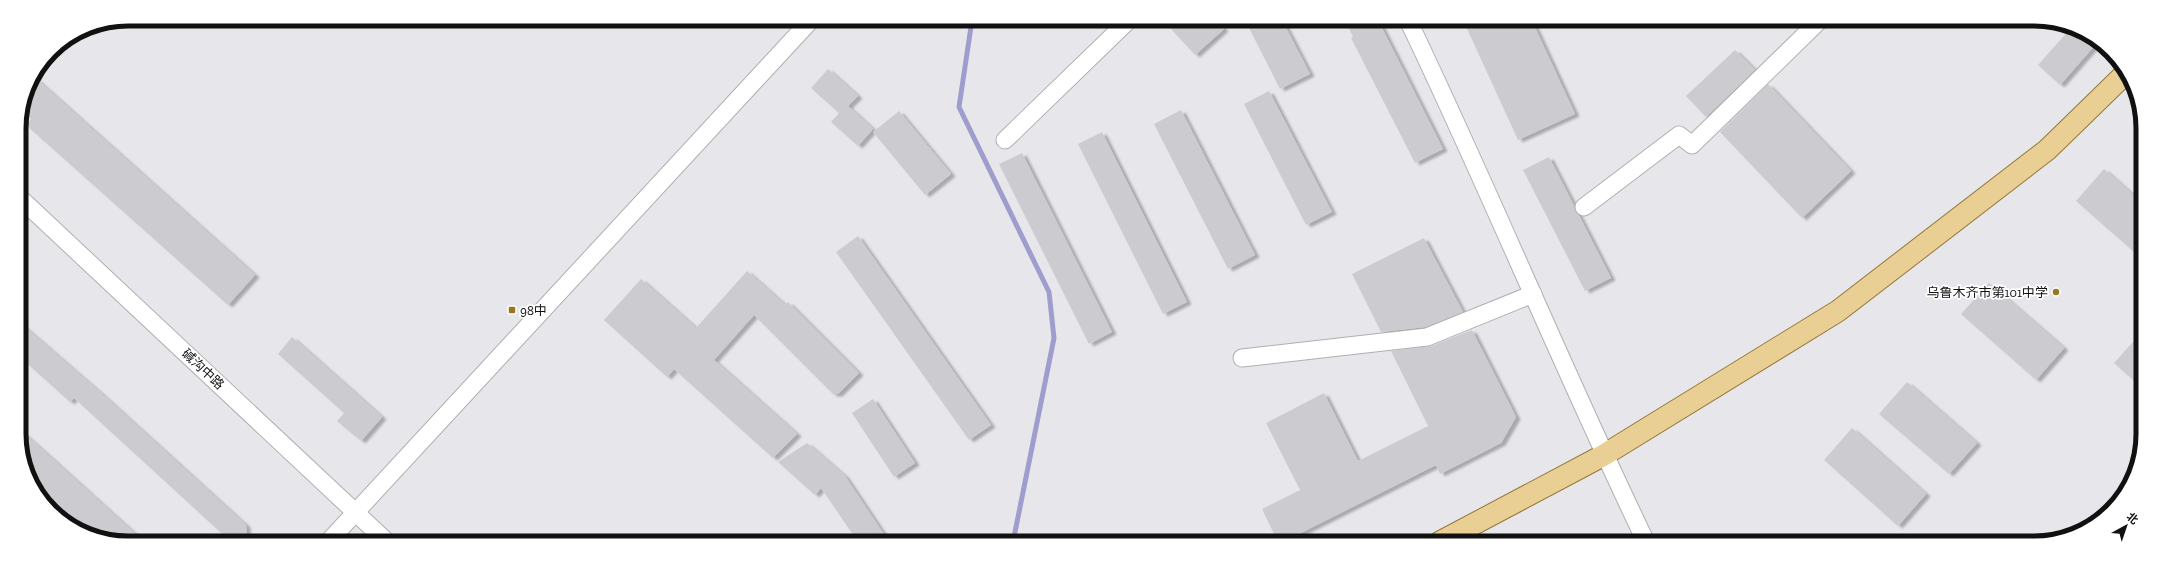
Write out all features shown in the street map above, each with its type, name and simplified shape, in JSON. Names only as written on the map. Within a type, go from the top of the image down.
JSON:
[{"type":"main road","points":[[1451,536],[1604,455],[1838,311],[2047,150],[2122,77]]},
{"type":"street","points":[[333,536],[805,26]]},
{"type":"street","points":[[1005,140],[1123,26]]},
{"type":"street","points":[[1411,26],[1533,294],[1604,455],[1643,536]]},
{"type":"street","points":[[1584,207],[1679,135],[1692,145],[1814,26]]},
{"type":"street","name":"碱沟中路","points":[[26,204],[380,536]]},
{"type":"street","points":[[1242,358],[1427,337],[1533,294]]},
{"type":"building","points":[[1168,26],[1221,26],[1224,29],[1195,55]]},
{"type":"building","points":[[1248,26],[1285,26],[1310,74],[1280,89]]},
{"type":"building","points":[[1348,26],[1381,26],[1443,149],[1415,163],[1351,38],[1353,37]]},
{"type":"building","points":[[1466,26],[1534,26],[1575,114],[1518,140]]},
{"type":"building","points":[[2067,32],[2094,46],[2060,85],[2038,65]]},
{"type":"building","points":[[1735,50],[1755,70],[1706,117],[1686,96]]},
{"type":"building","points":[[828,69],[858,96],[848,106],[873,129],[858,146],[831,122],[839,113],[811,88]]},
{"type":"building","points":[[38,81],[255,275],[228,305],[26,125],[31,119],[27,115],[29,102]]},
{"type":"building","points":[[1768,84],[1851,171],[1802,218],[1720,132]]},
{"type":"building","points":[[1269,91],[1332,212],[1306,225],[1244,104]]},
{"type":"building","points":[[1181,110],[1255,255],[1228,269],[1154,124]]},
{"type":"building","points":[[899,111],[951,174],[925,195],[873,132]]},
{"type":"building","points":[[1102,132],[1187,302],[1163,314],[1078,144]]},
{"type":"building","points":[[1022,153],[1112,332],[1089,344],[999,164]]},
{"type":"building","points":[[1549,157],[1611,278],[1585,291],[1523,170]]},
{"type":"building","points":[[2104,169],[2136,198],[2136,254],[2076,201]]},
{"type":"building","points":[[858,236],[991,425],[969,440],[836,252]]},
{"type":"building","points":[[1424,238],[1463,312],[1425,327],[1381,332],[1352,274]]},
{"type":"building","points":[[747,271],[785,305],[788,302],[859,373],[838,394],[833,394],[754,315],[714,360],[797,434],[773,458],[674,369],[667,377],[604,320],[641,279],[696,328]]},
{"type":"building","points":[[1989,283],[2064,348],[2036,380],[1961,314]]},
{"type":"building","points":[[26,328],[103,395],[246,525],[247,536],[225,536],[74,398],[70,402],[26,362]]},
{"type":"building","points":[[1472,330],[1516,417],[1501,443],[1440,474],[1436,465],[1295,536],[1275,536],[1262,509],[1300,490],[1266,423],[1324,393],[1358,461],[1428,426],[1391,351],[1431,346]]},
{"type":"building","points":[[292,337],[382,417],[361,441],[337,421],[344,413],[278,354]]},
{"type":"building","points":[[2136,339],[2136,383],[2114,363]]},
{"type":"building","points":[[1907,382],[1977,443],[1949,474],[1879,414]]},
{"type":"building","points":[[873,399],[915,463],[894,477],[852,413]]},
{"type":"building","points":[[1852,428],[1926,494],[1898,526],[1824,460]]},
{"type":"building","points":[[26,436],[137,536],[102,533],[77,522],[56,506],[47,496],[34,473],[29,460]]},
{"type":"building","points":[[807,443],[845,476],[885,536],[854,536],[821,488],[815,495],[778,462]]},
{"type":"waterway","points":[[971,26],[959,107],[1049,292],[1054,338],[1014,536]]},
{"type":"place","name":"乌鲁木齐市第101中学","points":[[2056,292]]},
{"type":"place","name":"98中","points":[[512,310]]}]
